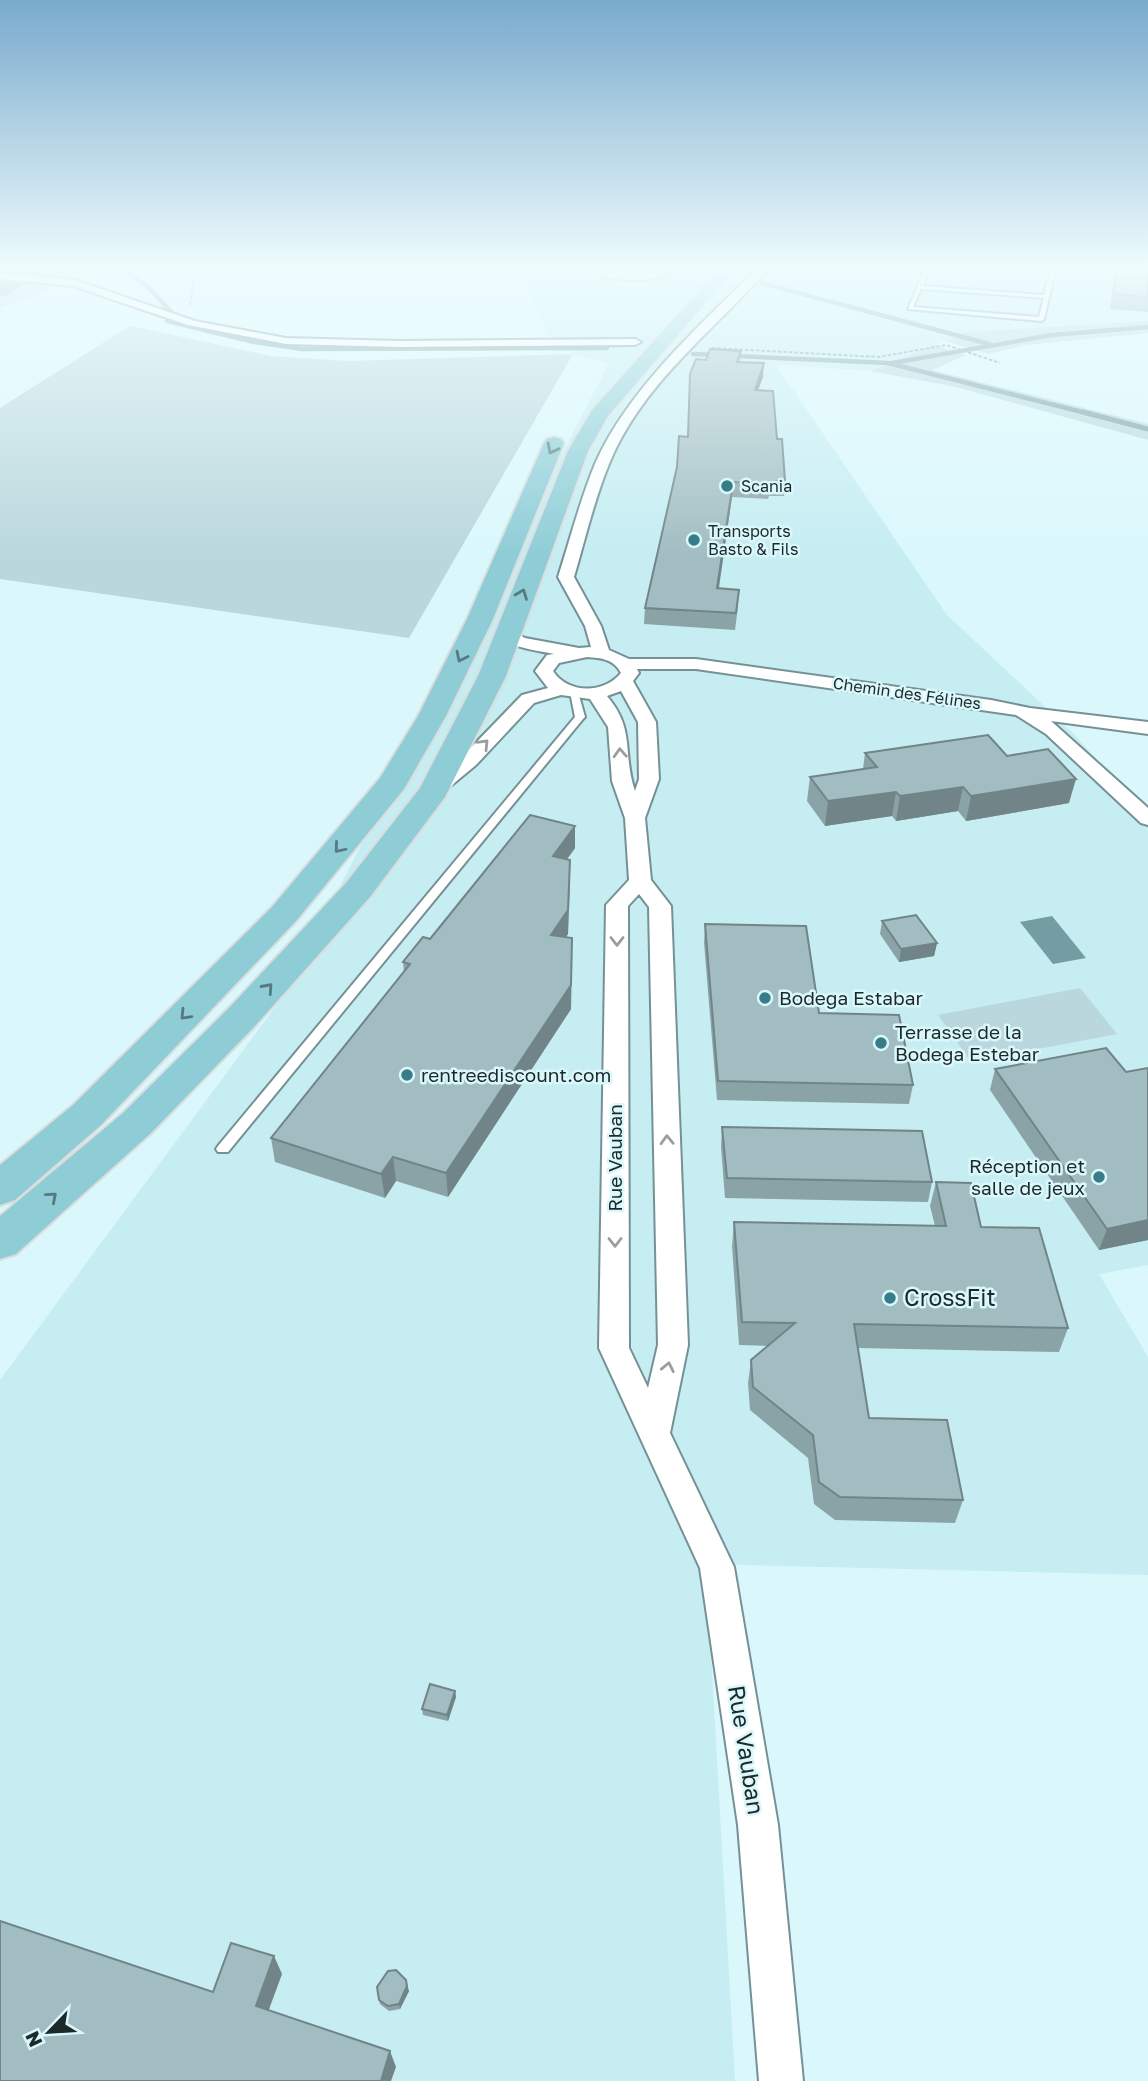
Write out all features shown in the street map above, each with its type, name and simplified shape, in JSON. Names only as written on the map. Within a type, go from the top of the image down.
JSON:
[{"type":"main road","points":[[0,1189],[87,1115],[284,914],[393,782],[432,716],[480,619],[551,449],[574,411],[615,363]]},
{"type":"main road","points":[[0,1242],[137,1123],[241,1018],[358,890],[434,790],[492,676],[578,451],[599,414],[644,363]]},
{"type":"street","points":[[635,818],[649,779],[646,722],[626,673],[601,653],[593,626],[566,577],[602,464],[622,428],[672,363]]},
{"type":"street","points":[[507,634],[520,642],[574,653],[601,653]]},
{"type":"street","points":[[568,691],[553,684],[544,671],[553,659],[574,653]]},
{"type":"street","name":"Chemin des Félines","points":[[626,673],[696,664],[1022,711],[1053,730],[1148,820]]},
{"type":"street","points":[[434,790],[469,761],[528,699],[568,691],[594,693],[613,689],[626,673]]},
{"type":"street","points":[[594,693],[610,709],[619,726],[621,779],[635,818],[640,881],[660,906],[673,1345],[654,1434]]},
{"type":"street","points":[[1022,711],[1148,728]]},
{"type":"street","name":"Rue Vauban","points":[[640,881],[617,905],[614,1348],[717,1567],[758,1825],[780,2081]]},
{"type":"lane","points":[[223,1149],[580,717],[568,691]]},
{"type":"shaded area","points":[[71,363],[568,363],[409,638],[0,579],[0,408]]},
{"type":"shaded area","points":[[609,363],[890,363],[871,371],[776,365],[947,615],[1072,732],[1148,816],[1148,1265],[1099,1274],[1148,1357],[1148,1575],[706,1564],[735,2081],[0,2081],[0,1380],[284,995]]},
{"type":"shaded area","points":[[890,363],[948,363],[932,370],[1148,424],[1148,440],[956,387],[871,371]]},
{"type":"shaded area","points":[[1052,916],[1086,958],[1053,964],[1020,922]]},
{"type":"shaded area","points":[[1080,988],[1117,1034],[971,1062],[938,1015]]},
{"type":"building","points":[[694,363],[764,363],[755,390],[773,391],[777,439],[782,439],[785,481],[770,481],[770,484],[733,482],[717,588],[739,590],[736,613],[645,608],[677,467],[679,436],[688,437],[690,374]]},
{"type":"building","points":[[988,735],[1007,756],[1048,749],[1076,779],[971,796],[963,787],[900,796],[896,792],[828,801],[810,777],[877,767],[865,753]]},
{"type":"building","points":[[530,815],[575,826],[553,856],[570,860],[568,910],[551,935],[572,938],[571,985],[446,1173],[393,1157],[381,1174],[271,1138],[410,964],[403,962],[423,937],[430,939]]},
{"type":"building","points":[[916,915],[937,943],[901,949],[882,921]]},
{"type":"building","points":[[705,924],[806,926],[819,1013],[899,1015],[913,1085],[718,1081]]},
{"type":"building","name":"Réception et salle de jeux","points":[[1106,1048],[1126,1072],[1148,1068],[1148,1220],[1107,1229],[995,1069]]},
{"type":"building","points":[[722,1127],[922,1131],[932,1182],[727,1178]]},
{"type":"building","points":[[936,1182],[971,1183],[981,1227],[1039,1228],[1068,1328],[854,1324],[869,1418],[947,1420],[963,1500],[840,1497],[819,1482],[813,1435],[753,1387],[751,1360],[795,1323],[742,1322],[734,1222],[946,1226]]},
{"type":"building","points":[[430,1684],[455,1691],[447,1715],[422,1709]]},
{"type":"building","points":[[0,1921],[213,1992],[231,1943],[274,1956],[256,2006],[390,2051],[381,2081],[0,2081]]},
{"type":"building","points":[[396,1970],[406,1980],[407,1986],[399,2004],[388,2006],[379,2000],[377,1987],[388,1971]]},
{"type":"waterway","points":[[888,363],[1090,414]]},
{"type":"waterway","points":[[1083,412],[1148,429]]},
{"type":"place","name":"Scania","points":[[727,486]]},
{"type":"place","name":"Transports Basto & Fils","points":[[694,540]]},
{"type":"place","name":"Bodega Estabar","points":[[765,998]]},
{"type":"place","name":"Terrasse de la Bodega Estebar","points":[[881,1043]]},
{"type":"place","name":"rentreediscount.com","points":[[407,1075]]},
{"type":"place","name":"Réception et salle de jeux","points":[[1099,1177]]},
{"type":"place","name":"CrossFit","points":[[890,1298]]}]
